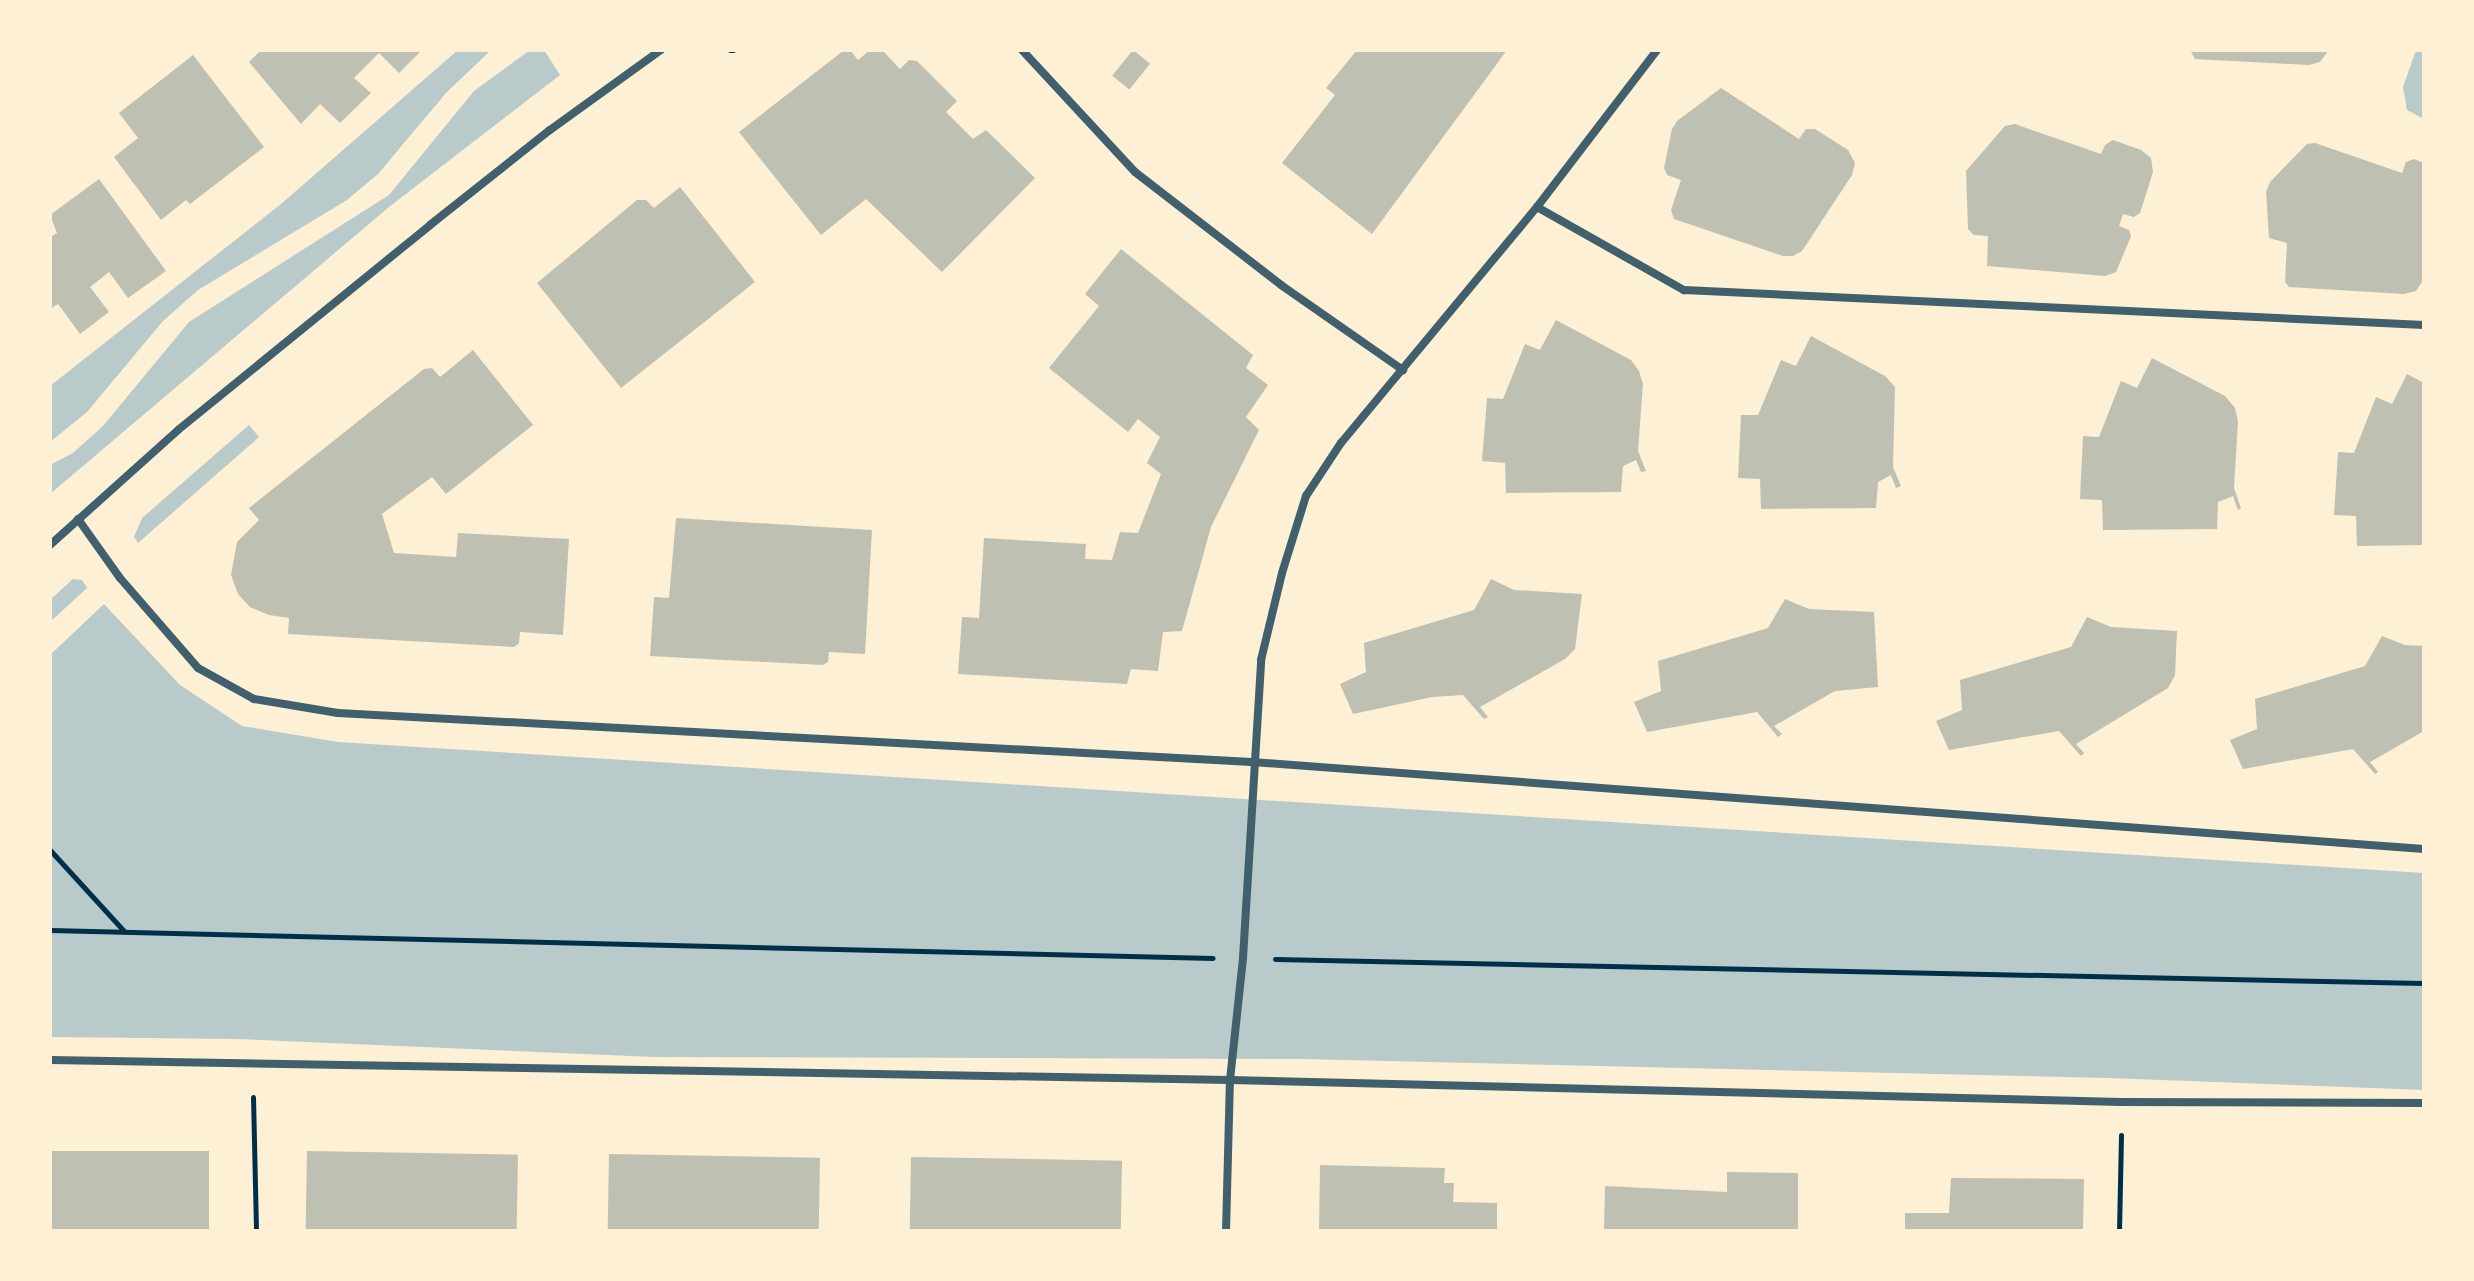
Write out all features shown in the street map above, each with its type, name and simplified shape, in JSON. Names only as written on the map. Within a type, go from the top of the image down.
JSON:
[{"type":"street","points":[[50,545],[178,430],[430,225],[550,130],[661,50]]},
{"type":"street","points":[[1022,50],[1135,172],[1281,285],[1403,370]]},
{"type":"street","points":[[1226,1231],[1230,1080],[1243,958],[1252,762],[1261,660],[1282,573],[1306,496],[1341,443],[1537,207],[1657,50]]},
{"type":"street","points":[[1537,207],[1684,290],[2424,325]]},
{"type":"street","points":[[78,519],[120,578],[198,668],[254,699],[338,713],[1252,762],[2424,849]]},
{"type":"street","points":[[50,1060],[1230,1080],[2121,1102],[2424,1103]]},
{"type":"path","points":[[50,850],[125,932]]},
{"type":"path","points":[[253,1064],[256,1231]]},
{"type":"path","points":[[2119,1231],[2121,1102]]},
{"type":"shaded area","points":[[458,50],[491,50],[446,93],[378,174],[347,200],[198,290],[163,321],[87,412],[50,442],[50,386],[281,204]]},
{"type":"shaded area","points":[[530,50],[544,50],[560,75],[389,207],[50,494],[50,465],[73,453],[103,426],[189,322],[389,195],[474,91]]},
{"type":"shaded area","points":[[2416,50],[2424,50],[2424,119],[2407,110],[2403,87]]},
{"type":"shaded area","points":[[249,425],[259,437],[138,543],[134,537],[142,518]]},
{"type":"shaded area","points":[[73,579],[82,580],[87,588],[50,622],[50,600]]},
{"type":"shaded area","points":[[104,604],[180,685],[242,726],[338,742],[2424,873],[2424,1090],[2108,1078],[1302,1059],[654,1057],[237,1039],[50,1037],[50,655]]},
{"type":"building","points":[[261,50],[422,50],[399,73],[379,53],[354,78],[371,93],[340,123],[320,104],[301,124],[249,62]]},
{"type":"building","points":[[870,50],[882,50],[900,69],[909,60],[917,61],[957,101],[946,112],[973,139],[986,130],[1035,178],[942,272],[866,199],[821,235],[739,132],[843,51],[851,51],[858,60]]},
{"type":"building","points":[[1133,50],[1150,64],[1129,89],[1112,76]]},
{"type":"building","points":[[1357,50],[1507,50],[1372,234],[1282,163],[1335,95],[1326,88]]},
{"type":"building","points":[[2190,50],[2329,50],[2320,62],[2309,65],[2195,59]]},
{"type":"building","points":[[193,55],[264,147],[190,204],[186,200],[161,220],[114,157],[138,138],[119,113]]},
{"type":"building","points":[[1721,88],[1799,139],[1806,129],[1815,129],[1848,150],[1855,163],[1852,175],[1802,251],[1793,256],[1783,256],[1674,219],[1671,210],[1681,180],[1667,175],[1664,168],[1672,129],[1677,121]]},
{"type":"building","points":[[2015,124],[2101,154],[2105,145],[2113,140],[2141,150],[2151,158],[2153,172],[2140,213],[2134,217],[2123,214],[2119,226],[2129,230],[2131,236],[2116,272],[2105,276],[1987,266],[1988,236],[1974,235],[1968,229],[1966,171],[2005,126]]},
{"type":"building","points":[[2315,143],[2402,173],[2406,162],[2414,159],[2424,163],[2424,279],[2416,291],[2404,294],[2289,287],[2285,282],[2287,243],[2269,238],[2266,192],[2270,182],[2307,144]]},
{"type":"building","points":[[99,179],[166,271],[128,298],[109,272],[90,287],[109,312],[80,334],[58,304],[50,309],[50,237],[57,233],[50,215]]},
{"type":"building","points":[[680,187],[755,282],[621,388],[537,283],[637,200],[646,200],[654,208]]},
{"type":"building","points":[[1121,249],[1253,355],[1246,368],[1268,385],[1246,417],[1259,430],[1211,527],[1182,631],[1163,632],[1158,671],[1131,669],[1127,684],[958,674],[962,617],[979,618],[984,538],[1086,544],[1085,559],[1112,560],[1120,532],[1138,533],[1161,474],[1147,463],[1160,437],[1138,419],[1128,432],[1049,368],[1099,306],[1085,294]]},
{"type":"building","points":[[1556,320],[1631,360],[1639,371],[1643,384],[1638,451],[1646,471],[1641,472],[1636,460],[1623,466],[1621,492],[1506,493],[1505,463],[1482,461],[1487,398],[1503,399],[1525,344],[1540,350]]},
{"type":"building","points":[[1811,336],[1885,376],[1895,387],[1893,467],[1901,486],[1896,488],[1891,475],[1878,482],[1876,508],[1761,509],[1760,479],[1738,478],[1741,415],[1758,415],[1781,360],[1796,366]]},
{"type":"building","points":[[473,350],[533,425],[446,494],[432,477],[382,514],[394,553],[456,557],[458,533],[569,539],[563,635],[520,632],[519,643],[514,647],[288,634],[289,618],[269,615],[250,607],[238,594],[231,575],[237,542],[259,520],[249,508],[424,369],[432,368],[440,377]]},
{"type":"building","points":[[2152,358],[2225,396],[2235,408],[2238,421],[2234,488],[2241,508],[2238,510],[2233,496],[2218,502],[2217,529],[2103,530],[2102,500],[2080,499],[2083,436],[2099,437],[2121,381],[2137,388]]},
{"type":"building","points":[[2407,374],[2424,383],[2424,545],[2357,546],[2356,516],[2334,515],[2338,452],[2354,453],[2376,397],[2392,404]]},
{"type":"building","points":[[676,518],[872,530],[865,654],[829,652],[828,662],[823,665],[650,656],[654,597],[669,598]]},
{"type":"building","points":[[1491,579],[1514,590],[1582,594],[1575,649],[1565,659],[1480,707],[1488,717],[1484,719],[1463,695],[1432,697],[1353,714],[1340,684],[1366,672],[1364,643],[1474,610]]},
{"type":"building","points":[[1785,599],[1809,609],[1874,612],[1878,687],[1835,691],[1774,726],[1782,734],[1778,737],[1757,712],[1647,732],[1634,702],[1661,691],[1658,661],[1768,628]]},
{"type":"building","points":[[2087,617],[2111,627],[2177,631],[2175,675],[2168,688],[2076,744],[2084,753],[2081,756],[2059,731],[1949,750],[1936,721],[1962,710],[1960,680],[2071,647]]},
{"type":"building","points":[[2382,636],[2405,645],[2424,646],[2424,731],[2370,762],[2378,772],[2375,774],[2353,749],[2243,769],[2230,740],[2257,729],[2255,699],[2365,666]]},
{"type":"building","points":[[50,1151],[209,1151],[209,1231],[50,1231]]},
{"type":"building","points":[[307,1151],[518,1155],[517,1231],[306,1231]]},
{"type":"building","points":[[609,1154],[820,1158],[819,1231],[608,1231]]},
{"type":"building","points":[[911,1157],[1122,1161],[1121,1231],[910,1231]]},
{"type":"building","points":[[1320,1165],[1445,1168],[1444,1183],[1454,1183],[1453,1202],[1497,1203],[1497,1231],[1319,1231]]},
{"type":"building","points":[[1727,1172],[1798,1173],[1798,1231],[1604,1231],[1605,1186],[1727,1192]]},
{"type":"building","points":[[1951,1178],[2084,1179],[2083,1231],[1905,1231],[1905,1213],[1949,1213]]}]
